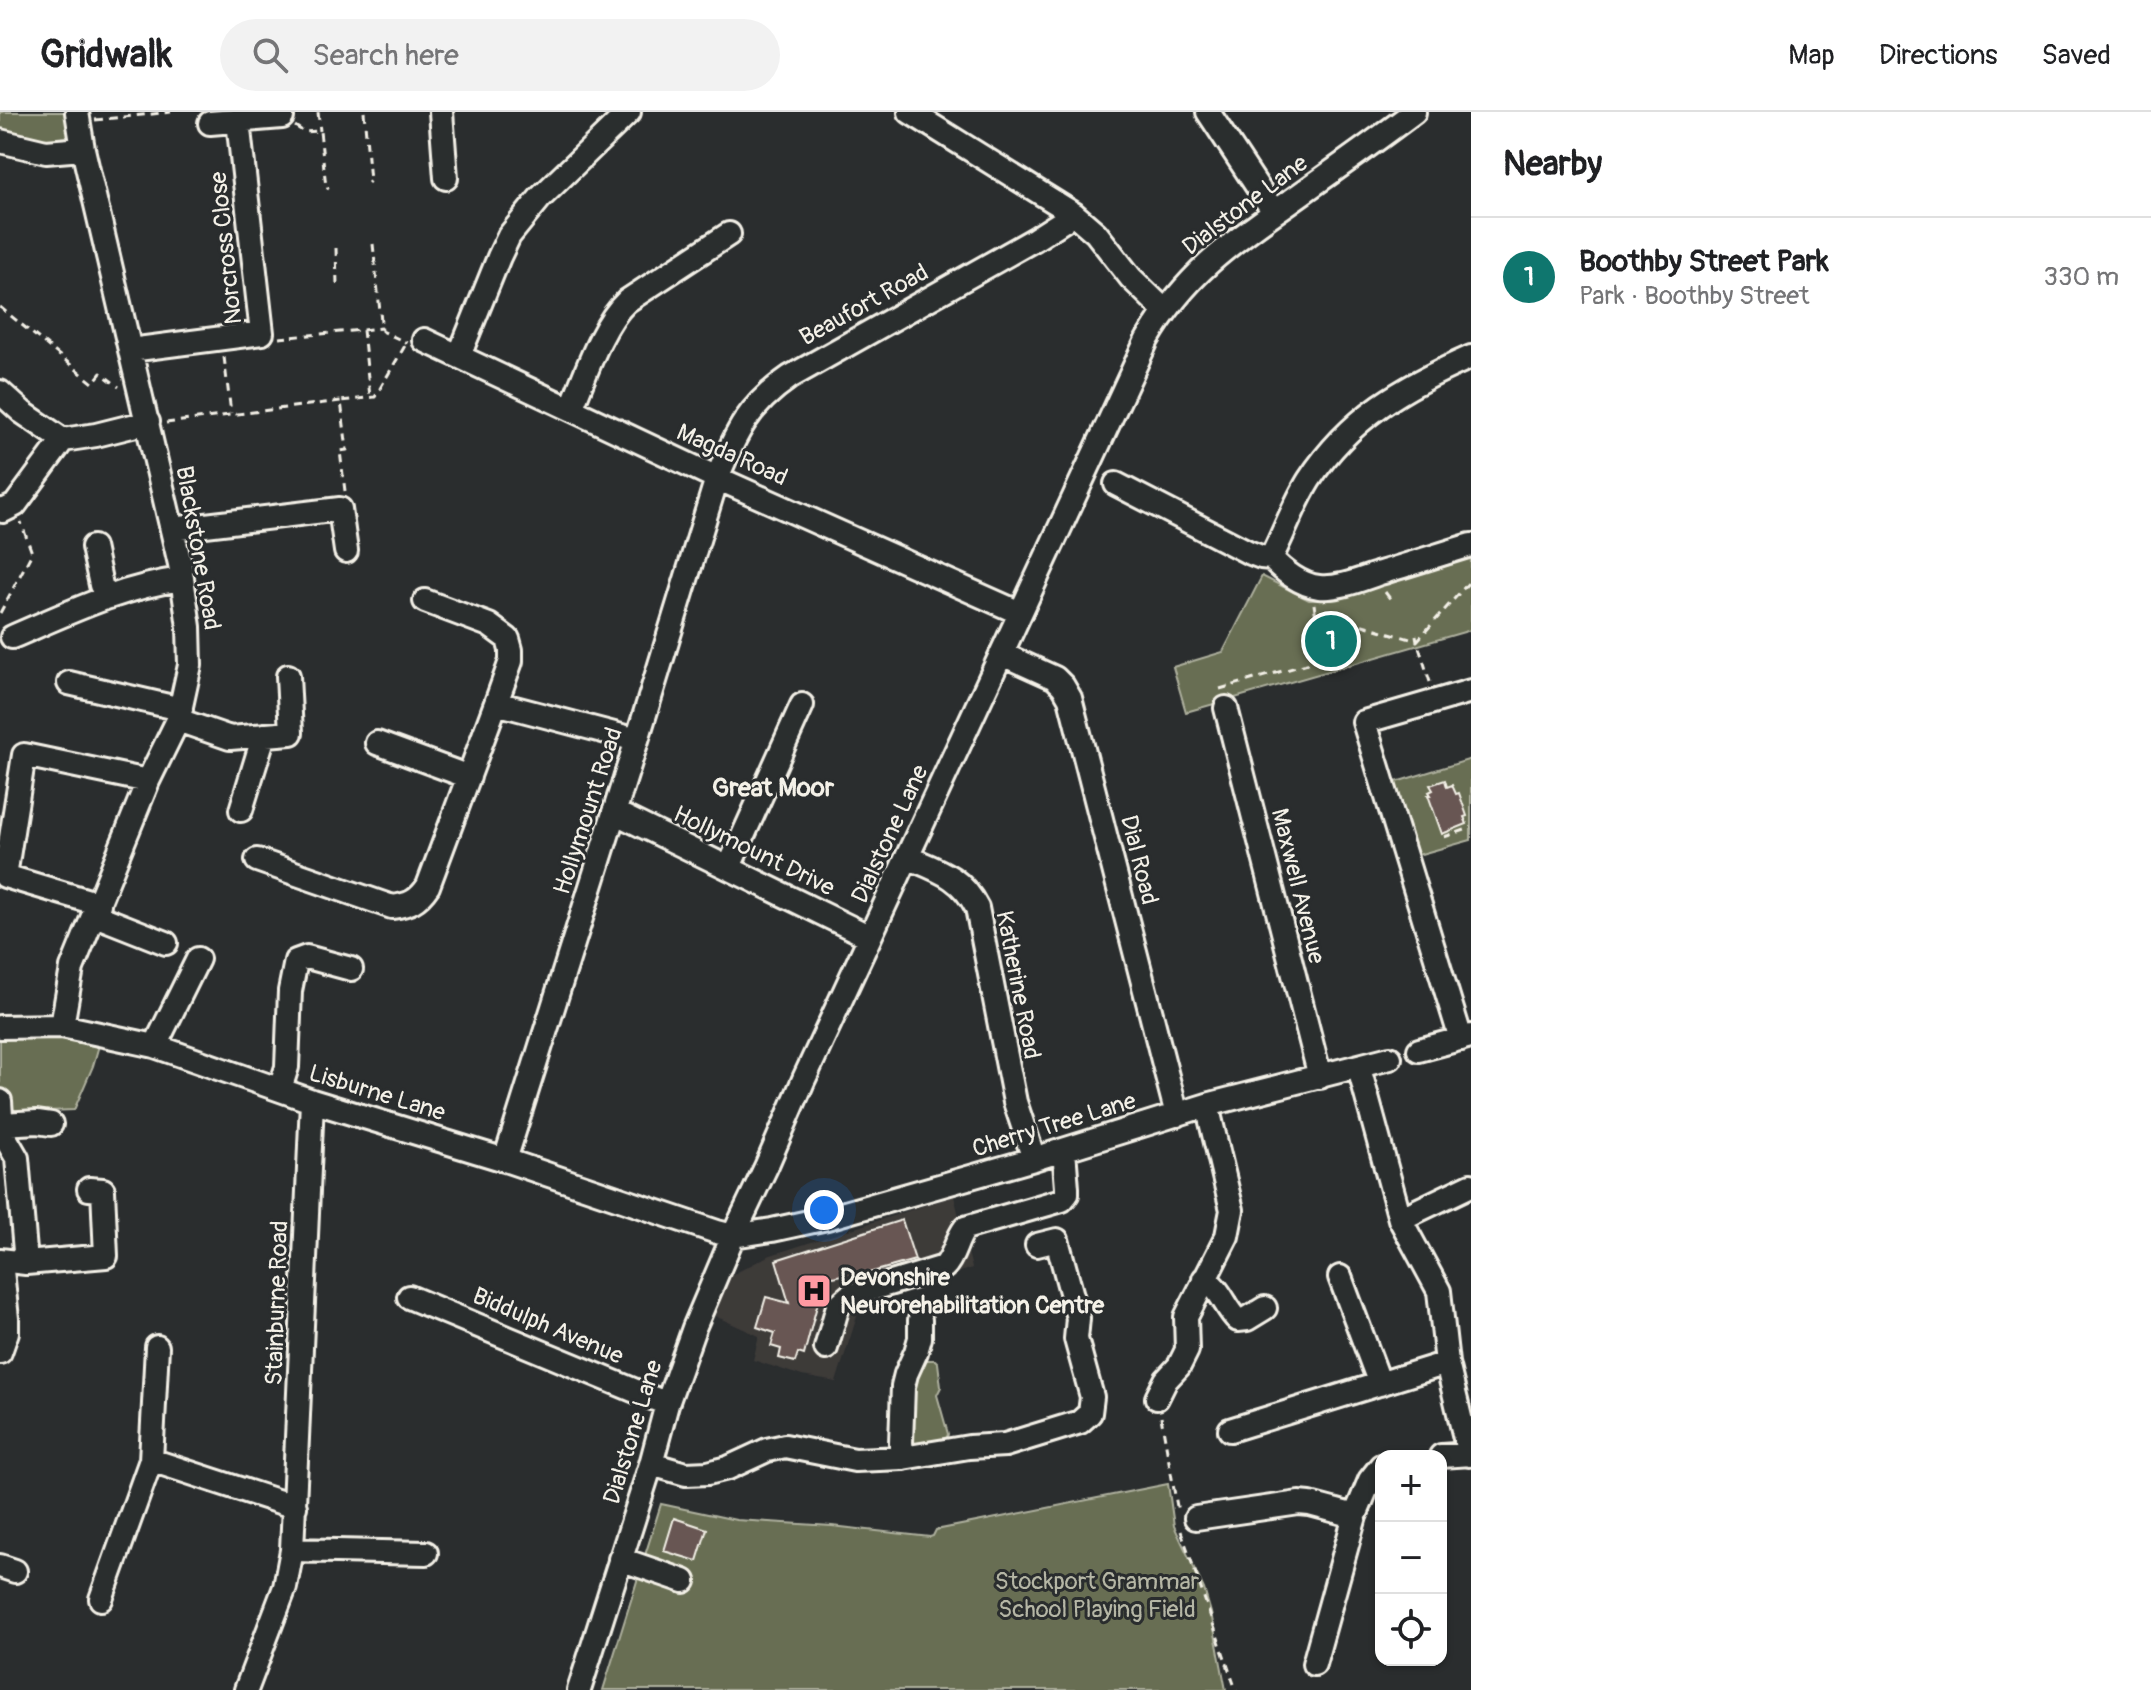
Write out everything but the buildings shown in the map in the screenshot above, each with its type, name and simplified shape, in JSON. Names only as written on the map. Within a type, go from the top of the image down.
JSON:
[{"type":"street","points":[[441,112],[446,178]]},
{"type":"street","points":[[459,356],[499,257],[516,227],[540,198],[629,112]]},
{"type":"street","points":[[910,112],[1074,214],[1096,233],[1131,278],[1164,310]]},
{"type":"street","points":[[1208,112],[1274,212]]},
{"type":"street","name":"Dialstone Lane","points":[[579,1690],[667,1404],[694,1328],[870,937],[1142,351],[1164,310],[1200,270],[1390,119],[1414,112]]},
{"type":"street","name":"Blackstone Road","points":[[62,1026],[72,968],[148,781],[179,715],[190,665],[189,627],[172,529],[77,117]]},
{"type":"street","points":[[210,123],[282,117]]},
{"type":"street","name":"Norcross Close","points":[[130,350],[262,333],[238,121]]},
{"type":"street","points":[[0,141],[46,152],[83,149]]},
{"type":"street","name":"Beaufort Road","points":[[717,478],[746,418],[766,394],[790,377],[1074,214]]},
{"type":"street","points":[[571,409],[606,327],[619,308],[729,234]]},
{"type":"street","name":"Magda Road","points":[[415,342],[459,356],[717,478],[1020,613]]},
{"type":"street","points":[[1271,558],[1309,480],[1345,434],[1381,404],[1422,378],[1471,357]]},
{"type":"street","points":[[0,392],[22,412],[63,440],[96,435],[147,418]]},
{"type":"street","points":[[0,510],[15,505],[63,440]]},
{"type":"street","name":"Hollymount Road","points":[[505,1160],[717,478]]},
{"type":"street","points":[[1116,484],[1248,552],[1271,558],[1293,576],[1319,587],[1336,586],[1471,545]]},
{"type":"street","points":[[172,529],[340,509],[346,551]]},
{"type":"street","points":[[93,547],[101,585],[107,596]]},
{"type":"street","points":[[12,637],[107,596],[182,579]]},
{"type":"street","points":[[257,860],[278,873],[392,907],[414,902],[422,896],[511,661],[508,639],[489,625],[425,600]]},
{"type":"street","name":"Dial Road","points":[[1002,654],[1055,678],[1070,698],[1177,1115]]},
{"type":"street","points":[[69,683],[179,715],[230,738],[291,733],[288,676]]},
{"type":"street","points":[[1419,1050],[1466,1038],[1364,722],[1471,691]]},
{"type":"street","points":[[496,703],[637,740]]},
{"type":"street","points":[[729,867],[802,705]]},
{"type":"street","name":"Maxwell Avenue","points":[[1226,708],[1320,1077]]},
{"type":"street","points":[[241,810],[264,735]]},
{"type":"street","points":[[377,743],[469,777]]},
{"type":"street","points":[[148,781],[24,755],[5,876],[97,910],[166,943]]},
{"type":"street","name":"Hollymount Drive","points":[[614,812],[870,937]]},
{"type":"street","name":"Katherine Road","points":[[907,857],[959,882],[970,893],[977,908],[1015,1102],[1034,1159]]},
{"type":"street","points":[[280,1089],[287,1067],[290,991],[296,961],[307,957],[351,969]]},
{"type":"street","points":[[155,1046],[198,959]]},
{"type":"street","name":"Lisburne Lane","points":[[0,1027],[62,1026],[155,1046],[312,1101],[505,1160],[733,1236]]},
{"type":"street","name":"Cherry Tree Lane","points":[[733,1236],[827,1218],[1034,1159],[1207,1105],[1390,1058]]},
{"type":"street","points":[[1359,1068],[1400,1219],[1439,1291],[1447,1363],[1470,1454],[1447,1456]]},
{"type":"street","points":[[0,1101],[1,1129],[17,1158],[26,1263]]},
{"type":"street","name":"Stainburne Road","points":[[246,1690],[285,1587],[292,1550],[312,1101]]},
{"type":"street","points":[[1157,1398],[1187,1350],[1186,1317],[1227,1236],[1232,1210],[1207,1105]]},
{"type":"street","points":[[1,1129],[37,1122],[51,1124]]},
{"type":"street","points":[[826,1348],[838,1306],[849,1296],[944,1267],[952,1258],[955,1245],[965,1228],[1062,1200],[1067,1194],[1064,1150]]},
{"type":"street","points":[[1400,1219],[1471,1185]]},
{"type":"street","points":[[0,1352],[7,1332],[7,1319],[0,1260],[26,1263],[106,1256],[103,1190],[89,1189]]},
{"type":"street","points":[[651,1464],[686,1474],[708,1473],[785,1446],[855,1460],[903,1458],[969,1447],[1005,1445],[1080,1422],[1090,1413],[1092,1397],[1076,1339],[1078,1318],[1057,1240],[1037,1245]]},
{"type":"street","points":[[1340,1277],[1380,1384]]},
{"type":"street","points":[[1204,1279],[1211,1283],[1238,1320],[1247,1319],[1265,1308]]},
{"type":"street","name":"Biddulph Avenue","points":[[409,1297],[667,1404]]},
{"type":"street","points":[[903,1458],[903,1386],[920,1338],[920,1320]]},
{"type":"street","points":[[101,1599],[151,1460],[157,1347]]},
{"type":"street","points":[[1230,1430],[1447,1363]]},
{"type":"street","points":[[151,1460],[295,1507]]},
{"type":"street","points":[[1314,1664],[1334,1622],[1355,1516],[1375,1474]]},
{"type":"street","points":[[1207,1520],[1299,1503],[1355,1516]]},
{"type":"street","points":[[292,1550],[426,1553]]},
{"type":"street","points":[[620,1559],[684,1581]]},
{"type":"path","points":[[77,117],[171,112]]},
{"type":"path","points":[[318,112],[326,187],[329,189]]},
{"type":"path","points":[[364,112],[368,183]]},
{"type":"path","points":[[282,117],[304,132],[320,131]]},
{"type":"path","points":[[0,307],[93,383],[101,373],[147,418],[231,414],[375,397],[415,342],[382,331],[373,244]]},
{"type":"path","points":[[336,248],[337,285]]},
{"type":"path","points":[[262,333],[268,339],[382,328]]},
{"type":"path","points":[[363,329],[370,397]]},
{"type":"path","points":[[222,338],[231,414]]},
{"type":"path","points":[[340,509],[347,499],[340,451],[347,450],[341,401]]},
{"type":"path","points":[[0,613],[32,553],[27,539]]},
{"type":"path","points":[[1417,641],[1471,580]]},
{"type":"path","points":[[1226,708],[1220,689],[1310,663],[1316,655],[1319,641],[1313,601],[1319,587]]},
{"type":"path","points":[[1315,611],[1417,641]]},
{"type":"path","points":[[1416,635],[1436,701]]},
{"type":"path","points":[[1444,837],[1471,828]]},
{"type":"path","points":[[1157,1398],[1181,1533],[1236,1690]]},
{"type":"shaded area","name":"Devonshire Neurorehabilitation Centre","points":[[954,1196],[972,1268],[861,1304],[836,1382],[802,1376],[753,1360],[759,1336],[715,1316],[728,1277],[768,1256]]},
{"type":"green space","points":[[0,112],[77,112],[83,149],[0,141]]},
{"type":"green space","points":[[1471,556],[1471,630],[1186,712],[1173,667],[1223,652],[1262,576],[1309,600],[1332,600]]},
{"type":"green space","points":[[1471,759],[1471,840],[1414,856],[1393,783]]},
{"type":"green space","points":[[0,1027],[102,1035],[93,1066],[74,1110],[48,1111],[51,1124],[0,1132]]},
{"type":"green space","points":[[924,1360],[938,1363],[941,1387],[937,1395],[948,1434],[946,1440],[916,1444],[909,1423],[909,1391]]},
{"type":"green space","name":"Stockport Grammar School Playing Field","points":[[1168,1484],[1174,1526],[1204,1589],[1211,1613],[1226,1690],[603,1690],[661,1504],[736,1520],[832,1526],[930,1537],[936,1530]]},
{"type":"place","name":"Boothby Street Park","points":[[1331,641]]},
{"type":"place","name":"Devonshire Neurorehabilitation Centre","points":[[814,1291]]},
{"type":"district","name":"Great Moor","points":[[773,788]]}]
